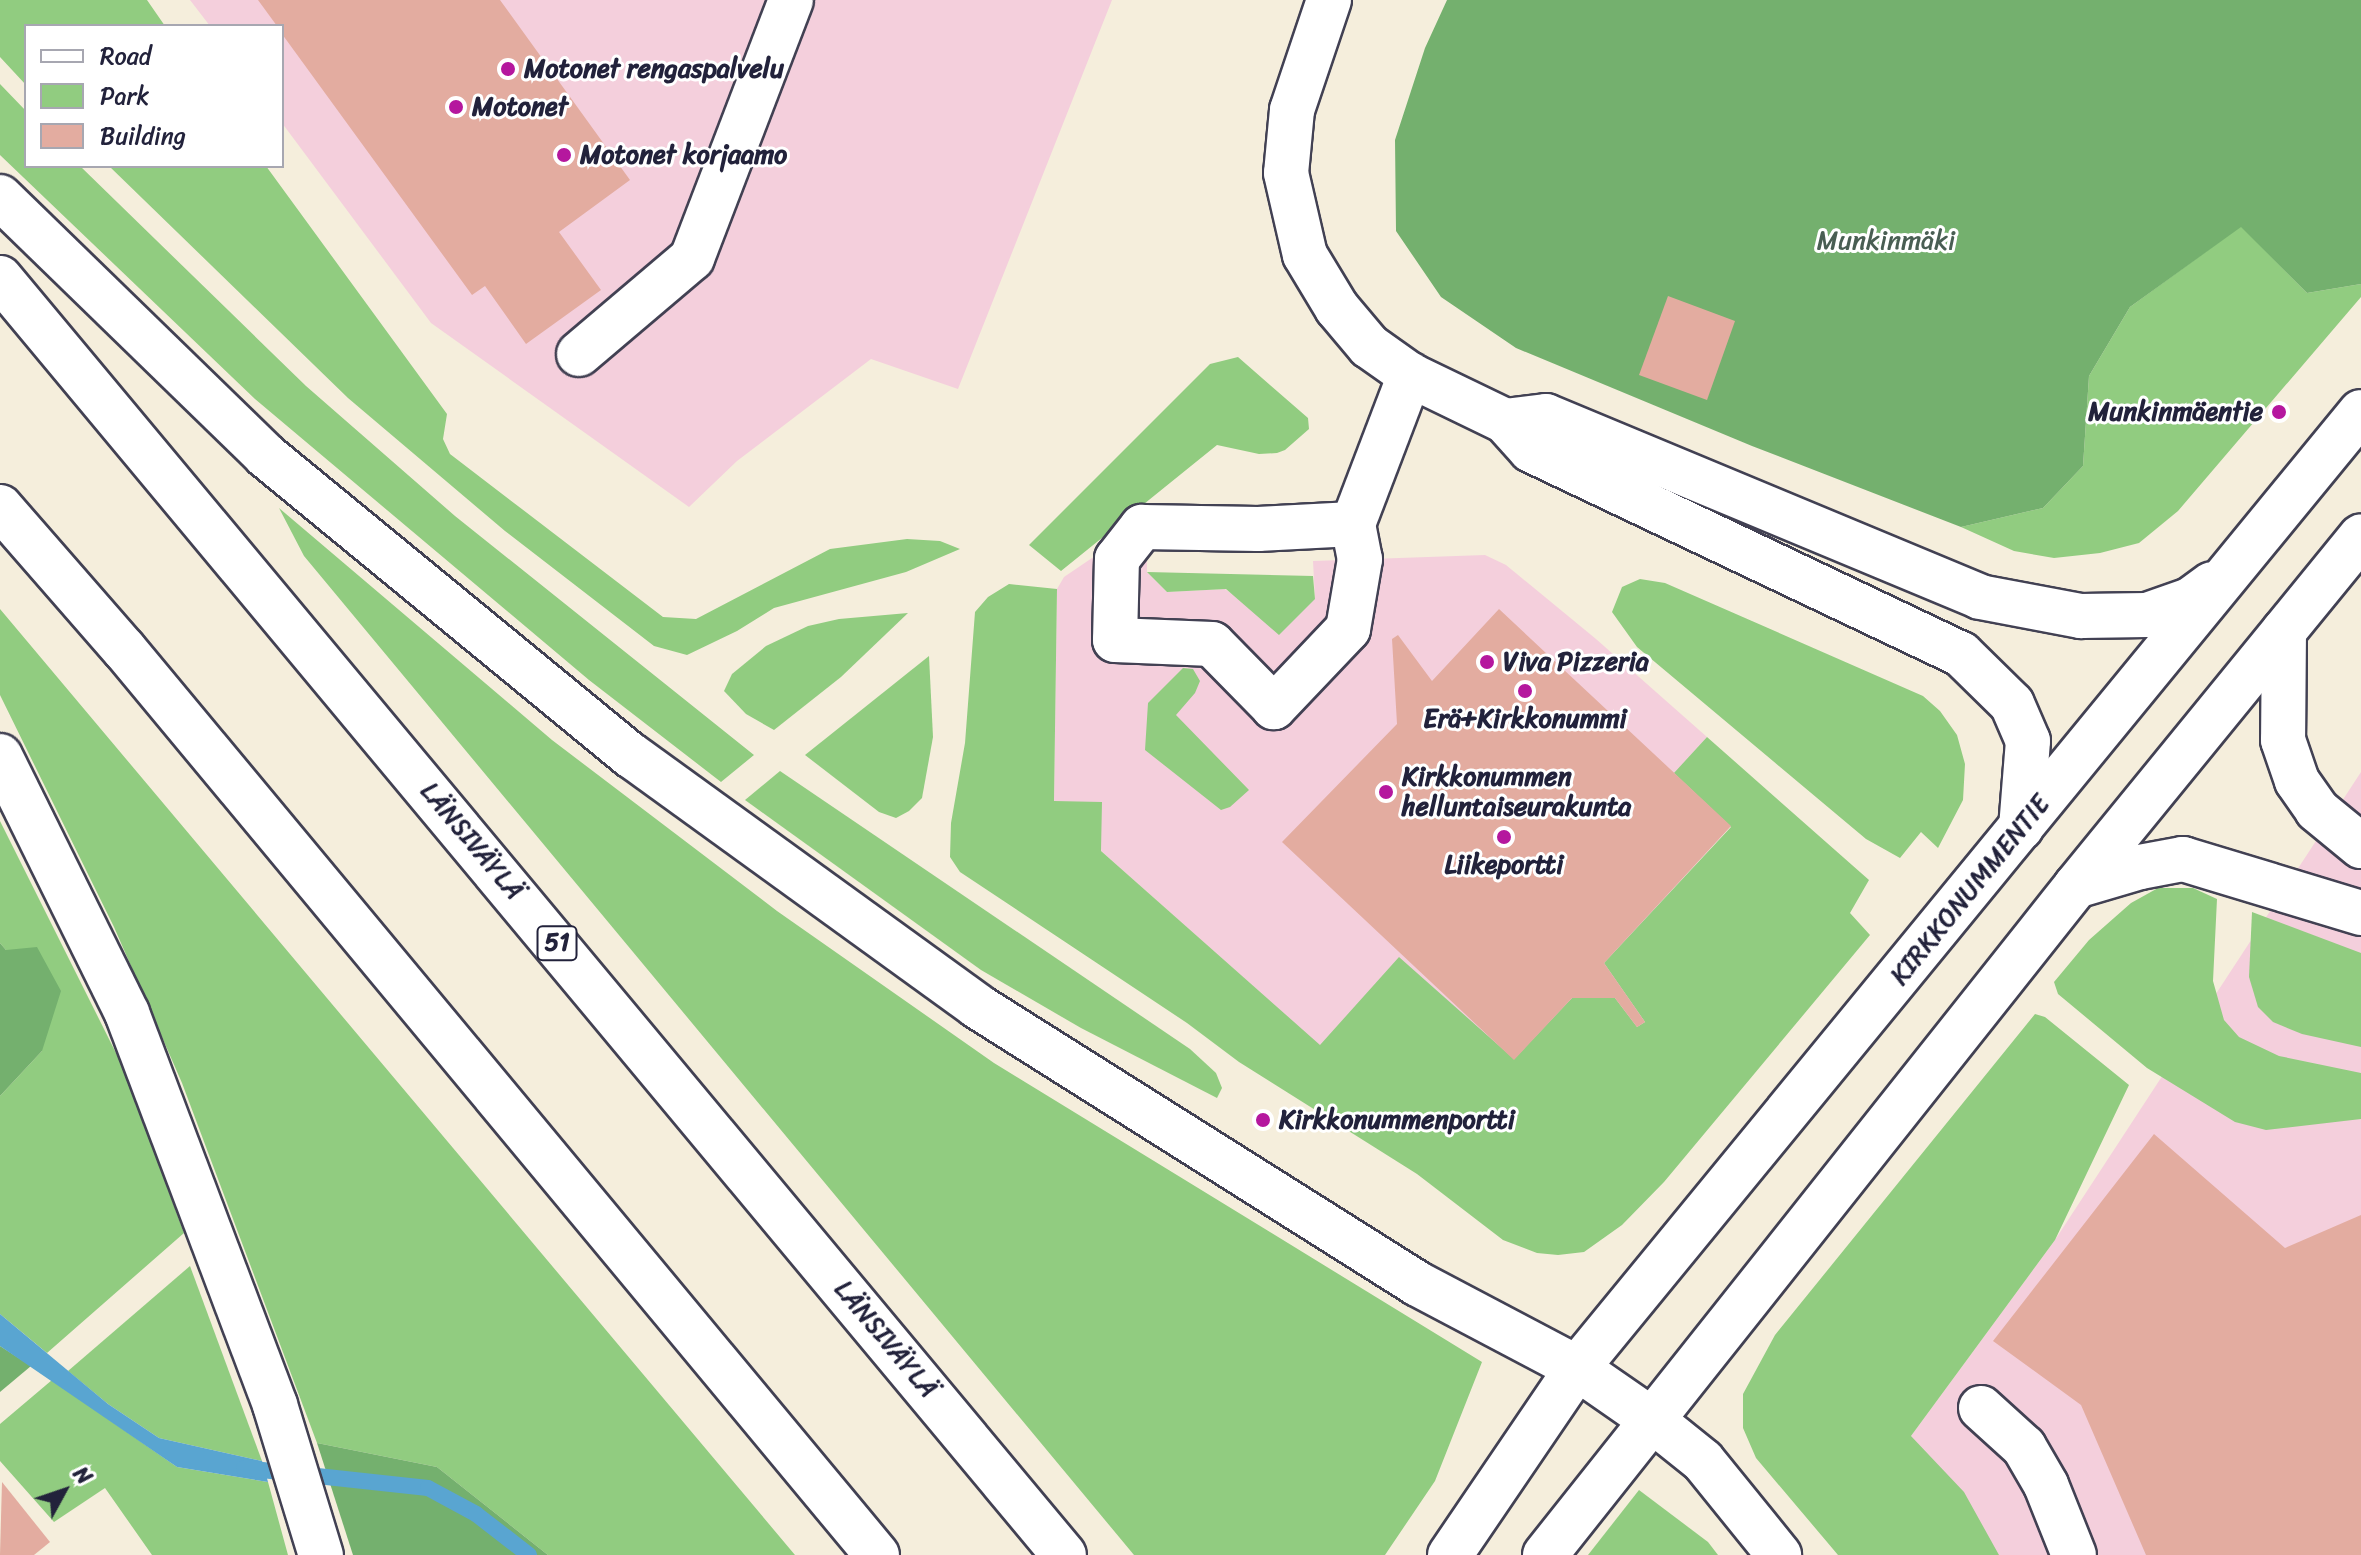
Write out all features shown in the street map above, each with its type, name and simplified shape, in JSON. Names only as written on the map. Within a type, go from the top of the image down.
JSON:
[{"type":"main road","points":[[579,354],[692,258],[791,0]]},
{"type":"main road","points":[[1329,0],[1292,110],[1286,173],[1305,255],[1337,308],[1369,346],[1410,375],[1505,421],[1531,450],[1961,654],[2012,704],[2028,741],[2021,828]]},
{"type":"main road","points":[[0,197],[265,455],[632,756],[977,1006],[1183,1140],[1418,1284],[1577,1368],[1652,1420],[1703,1461],[1779,1555]]},
{"type":"main road","name":"LÄNSIVÄYLÄ","points":[[0,278],[1064,1555]]},
{"type":"main road","points":[[1353,524],[1258,529],[1142,527],[1117,559],[1115,640],[1212,644],[1274,707],[1348,629],[1360,559],[1353,524],[1410,375]]},
{"type":"main road","name":"KIRKKONUMMENTIE","points":[[1450,1555],[1577,1368],[2361,412]]},
{"type":"main road","points":[[1505,421],[1546,416],[1980,597],[2081,616],[2147,615],[2190,600],[2230,572]]},
{"type":"main road","points":[[0,507],[124,649],[877,1555]]},
{"type":"main road","points":[[1545,1555],[2076,886],[2361,537]]},
{"type":"main road","points":[[2284,631],[2283,740],[2297,781],[2317,810],[2361,846]]},
{"type":"main road","points":[[0,756],[127,1013],[275,1405],[316,1536]]},
{"type":"main road","points":[[2076,886],[2140,867],[2183,859],[2361,913]]},
{"type":"main road","points":[[1981,1408],[2024,1447],[2046,1485],[2074,1555]]},
{"type":"shaded area","points":[[190,0],[1112,0],[958,389],[871,359],[737,461],[689,507],[431,323],[284,126],[284,24],[208,24]]},
{"type":"shaded area","points":[[1485,555],[1506,565],[1707,737],[1675,773],[1731,826],[1605,963],[1645,1022],[1637,1027],[1514,1060],[1320,1046],[1101,851],[1054,801],[1057,589],[1064,577],[1092,558],[1147,560],[1147,572],[1167,592],[1225,589],[1242,601],[1315,599],[1313,561]]},
{"type":"shaded area","points":[[2361,772],[2361,1555],[1965,1555],[1911,1436],[2055,1240]]},
{"type":"green space","points":[[0,0],[147,0],[164,24],[24,24],[24,83],[0,57]]},
{"type":"green space","name":"Munkinmäki","points":[[1447,0],[2361,0],[2361,284],[2307,293],[2241,227],[2130,307],[2089,376],[2083,466],[2043,508],[1961,527],[1752,446],[1516,348],[1441,297],[1396,231],[1395,140],[1425,48]]},
{"type":"green space","points":[[0,84],[24,109],[24,168],[82,168],[306,386],[455,516],[754,755],[721,782],[589,680],[255,399],[0,155]]},
{"type":"green space","points":[[111,168],[267,168],[447,414],[443,439],[450,454],[663,617],[696,619],[830,549],[907,539],[940,541],[960,549],[906,572],[774,608],[737,631],[687,655],[654,646],[505,531],[348,398]]},
{"type":"green space","points":[[2241,226],[2307,293],[2361,284],[2361,297],[2178,511],[2139,543],[2100,553],[2054,558],[2014,551],[1961,527],[2043,508],[2083,466],[2089,376],[2130,307]]},
{"type":"green space","points":[[1238,357],[1308,418],[1309,429],[1277,453],[1259,454],[1217,445],[1061,571],[1029,545],[1210,364]]},
{"type":"green space","points":[[279,508],[552,740],[777,911],[994,1063],[1482,1362],[1435,1481],[1385,1555],[1134,1555],[304,556]]},
{"type":"green space","points":[[1147,572],[1313,576],[1315,599],[1279,635],[1226,589],[1167,592]]},
{"type":"green space","points":[[1640,579],[1665,583],[1923,696],[1940,711],[1957,735],[1965,764],[1963,800],[1938,848],[1921,832],[1900,858],[1866,839],[1637,647],[1612,612],[1622,587]]},
{"type":"green space","points":[[1009,584],[1057,589],[1054,801],[1102,802],[1101,851],[1320,1045],[1399,957],[1514,1059],[1572,998],[1615,998],[1637,1027],[1645,1022],[1604,963],[1731,827],[1674,773],[1707,737],[1869,880],[1850,913],[1870,935],[1664,1182],[1622,1225],[1584,1252],[1558,1255],[1537,1253],[1503,1240],[1417,1174],[1239,1062],[1187,1023],[960,872],[950,857],[951,823],[965,743],[975,612],[988,597]]},
{"type":"green space","points":[[0,609],[795,1555],[548,1555],[437,1467],[317,1443],[182,1083],[114,927],[0,695]]},
{"type":"green space","points":[[908,613],[841,677],[774,730],[746,714],[724,691],[732,674],[766,646],[808,626],[839,619]]},
{"type":"green space","points":[[929,656],[933,737],[922,798],[896,818],[879,812],[805,755]]},
{"type":"green space","points":[[1183,668],[1193,669],[1200,681],[1195,693],[1176,715],[1249,790],[1230,807],[1221,810],[1145,750],[1148,703]]},
{"type":"green space","points":[[780,771],[1190,1049],[1216,1073],[1222,1088],[1217,1098],[1081,1028],[981,970],[745,800]]},
{"type":"green space","points":[[0,821],[122,1065],[184,1233],[47,1353],[0,1314],[0,1096],[42,1051],[6,950],[0,943]]},
{"type":"green space","points":[[2158,888],[2193,888],[2217,899],[2213,981],[2224,1020],[2239,1037],[2279,1056],[2361,1073],[2361,1119],[2266,1130],[2235,1122],[2147,1068],[2058,994],[2054,982],[2089,940],[2131,903]]},
{"type":"green space","points":[[2252,912],[2361,953],[2361,1047],[2302,1034],[2273,1022],[2258,1007],[2249,977]]},
{"type":"green space","points":[[0,943],[6,950],[37,947],[61,991],[42,1051],[0,1096]]},
{"type":"green space","points":[[2035,1014],[2045,1017],[2129,1085],[2055,1240],[1911,1436],[1964,1492],[1999,1555],[1838,1555],[1756,1458],[1743,1428],[1743,1394],[1775,1335]]},
{"type":"green space","points":[[190,1266],[262,1461],[159,1438],[108,1404],[68,1371]]},
{"type":"green space","points":[[0,1346],[31,1366],[0,1392]]},
{"type":"green space","points":[[52,1380],[177,1467],[268,1482],[288,1555],[152,1555],[105,1488],[54,1522],[0,1461],[0,1424]]},
{"type":"green space","points":[[317,1443],[437,1467],[548,1555],[353,1555]]},
{"type":"green space","points":[[1639,1490],[1708,1542],[1718,1555],[1588,1555]]},
{"type":"water","points":[[0,1314],[108,1404],[159,1438],[262,1461],[268,1482],[177,1467],[0,1346]]},
{"type":"building","name":"Motonet","points":[[258,0],[500,0],[630,180],[559,232],[601,290],[526,344],[485,286],[472,295],[284,37],[284,24],[276,24]]},
{"type":"building","points":[[1668,296],[1735,321],[1707,400],[1639,375]]},
{"type":"building","name":"Liikeportti","points":[[1499,609],[1731,826],[1604,963],[1645,1022],[1637,1027],[1615,998],[1572,998],[1514,1060],[1282,842],[1397,724],[1392,639],[1398,635],[1432,681]]},
{"type":"building","points":[[2154,1134],[2285,1248],[2361,1215],[2361,1555],[2146,1555],[2081,1405],[1993,1341]]},
{"type":"building","points":[[2,1482],[50,1542],[34,1555],[0,1555]]},
{"type":"waterway","points":[[244,1468],[428,1488],[476,1514],[529,1555]]},
{"type":"place","name":"Motonet rengaspalvelu","points":[[508,69]]},
{"type":"place","name":"Motonet","points":[[456,107]]},
{"type":"place","name":"Motonet korjaamo","points":[[564,155]]},
{"type":"place","name":"Munkinmäentie","points":[[2279,412]]},
{"type":"place","name":"Viva Pizzeria","points":[[1487,662]]},
{"type":"place","name":"Erä+Kirkkonummi","points":[[1525,691]]},
{"type":"place","name":"Kirkkonummen helluntaiseurakunta","points":[[1386,792]]},
{"type":"place","name":"Liikeportti","points":[[1504,837]]},
{"type":"place","name":"Kirkkonummenportti","points":[[1263,1120]]}]
